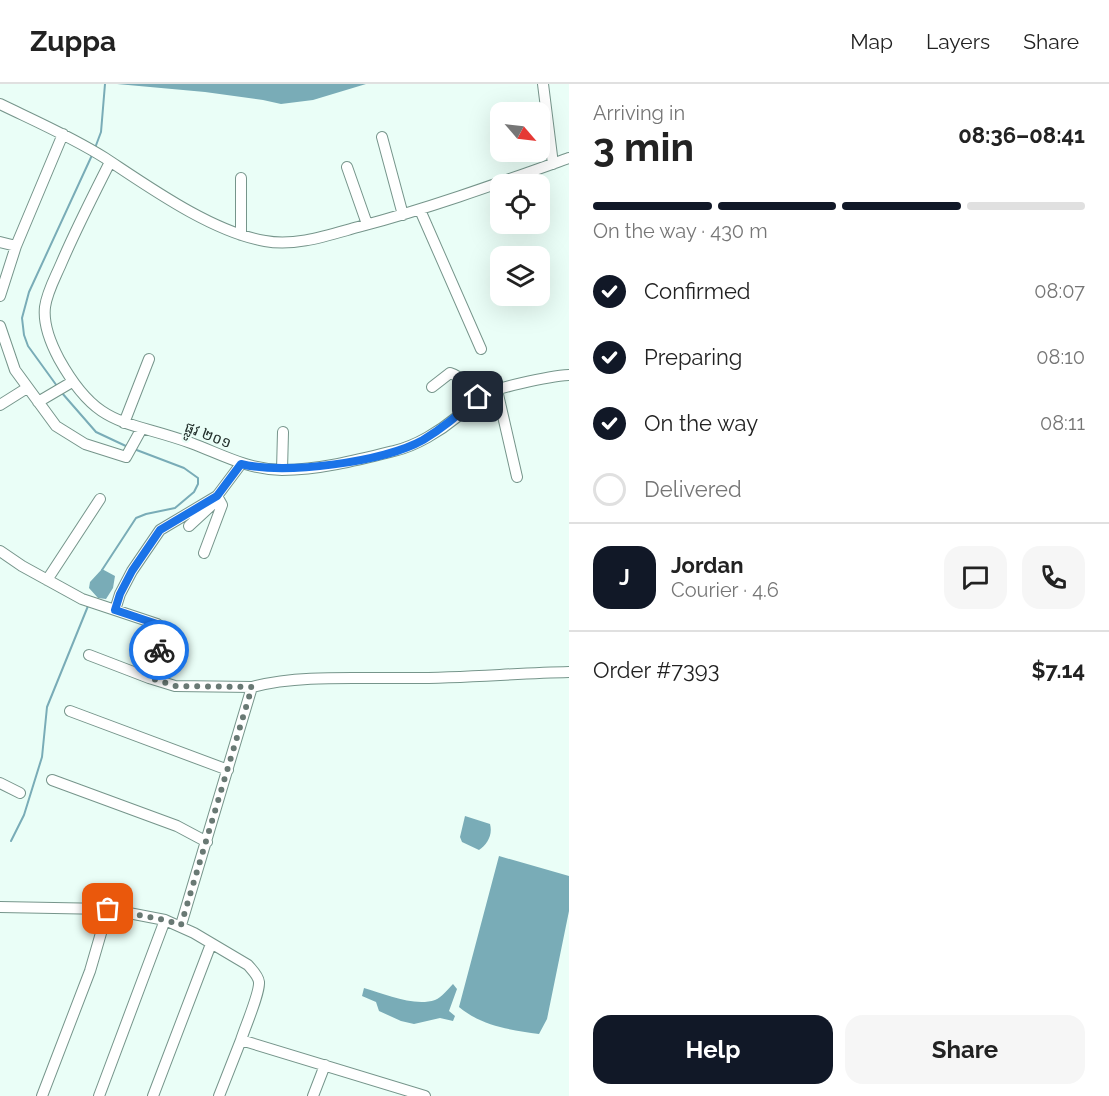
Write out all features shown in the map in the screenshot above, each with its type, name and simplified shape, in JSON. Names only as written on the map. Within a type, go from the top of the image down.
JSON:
[{"type":"street","points":[[543,84],[553,164]]},
{"type":"street","points":[[0,104],[85,146],[194,213],[241,235],[279,243],[309,240],[403,215],[569,158]]},
{"type":"street","points":[[0,296],[16,246],[63,134]]},
{"type":"street","points":[[382,137],[403,215]]},
{"type":"street","name":"ផ្លូវ ២០១","points":[[107,160],[49,292],[45,308],[52,346],[72,382],[95,407],[124,423],[189,443],[241,464],[282,470],[317,467],[397,451],[421,441],[456,418],[478,397],[497,390],[555,376],[569,375]]},
{"type":"street","points":[[347,167],[368,224]]},
{"type":"street","points":[[241,178],[241,235]]},
{"type":"street","points":[[420,210],[481,349]]},
{"type":"street","points":[[0,242],[16,246]]},
{"type":"street","points":[[0,326],[3,346],[15,370],[56,426],[68,435],[85,444],[126,457],[142,428]]},
{"type":"street","points":[[124,423],[149,359]]},
{"type":"street","points":[[432,387],[450,373],[466,383],[478,397]]},
{"type":"street","points":[[38,402],[72,382]]},
{"type":"street","points":[[0,405],[27,388]]},
{"type":"street","points":[[497,390],[517,477]]},
{"type":"street","points":[[282,470],[283,432]]},
{"type":"street","points":[[189,526],[218,498],[241,464]]},
{"type":"street","points":[[204,553],[221,509],[222,505],[218,498]]},
{"type":"street","points":[[115,610],[120,594],[132,571],[160,530],[218,498]]},
{"type":"street","points":[[47,580],[100,500]]},
{"type":"street","points":[[0,551],[47,580],[90,601],[163,627],[164,636],[150,678]]},
{"type":"street","points":[[89,655],[176,686],[252,687],[272,682],[308,679],[463,678],[569,672]]},
{"type":"street","points":[[181,925],[252,687]]},
{"type":"street","points":[[70,711],[228,770]]},
{"type":"street","points":[[52,780],[177,826],[207,842]]},
{"type":"street","points":[[0,783],[20,793]]},
{"type":"street","points":[[0,907],[108,909],[165,920],[181,925],[248,965],[256,974],[259,982],[241,1040],[219,1096]]},
{"type":"street","points":[[42,1096],[90,971],[108,909]]},
{"type":"street","points":[[99,1096],[165,920]]},
{"type":"street","points":[[153,1096],[211,944]]},
{"type":"street","points":[[241,1040],[325,1065],[409,1094],[425,1096]]},
{"type":"street","points":[[313,1096],[325,1065]]},
{"type":"water","points":[[117,84],[366,84],[313,100],[281,104],[205,92]]},
{"type":"water","points":[[102,569],[115,576],[113,588],[106,599],[98,598],[89,588],[90,582]]},
{"type":"water","points":[[465,816],[490,824],[489,839],[479,850],[462,842],[460,837]]},
{"type":"water","points":[[499,856],[569,876],[569,911],[547,1019],[539,1034],[487,1023],[459,1007]]},
{"type":"water","points":[[453,984],[457,989],[449,1011],[455,1016],[453,1021],[440,1018],[414,1024],[401,1021],[379,1011],[376,1002],[362,996],[364,988],[400,999],[427,1002],[438,999]]},
{"type":"waterway","points":[[95,148],[101,132],[105,84]]},
{"type":"waterway","points":[[57,386],[28,346],[22,318],[29,292],[93,153]]},
{"type":"waterway","points":[[62,393],[96,432],[128,447]]},
{"type":"waterway","points":[[102,570],[136,518],[175,508],[194,492],[198,484],[198,478],[184,468],[134,449]]},
{"type":"waterway","points":[[11,841],[24,815],[42,757],[47,707],[88,606]]},
{"type":"way so far","points":[[108,909],[135,913],[181,925],[252,687],[176,686],[150,678],[159,650]]},
{"type":"route","points":[[159,650],[164,636],[163,627],[115,610],[120,594],[143,552],[160,530],[217,496],[241,464],[282,470],[317,467],[397,451],[421,441],[456,418],[478,397]]}]
